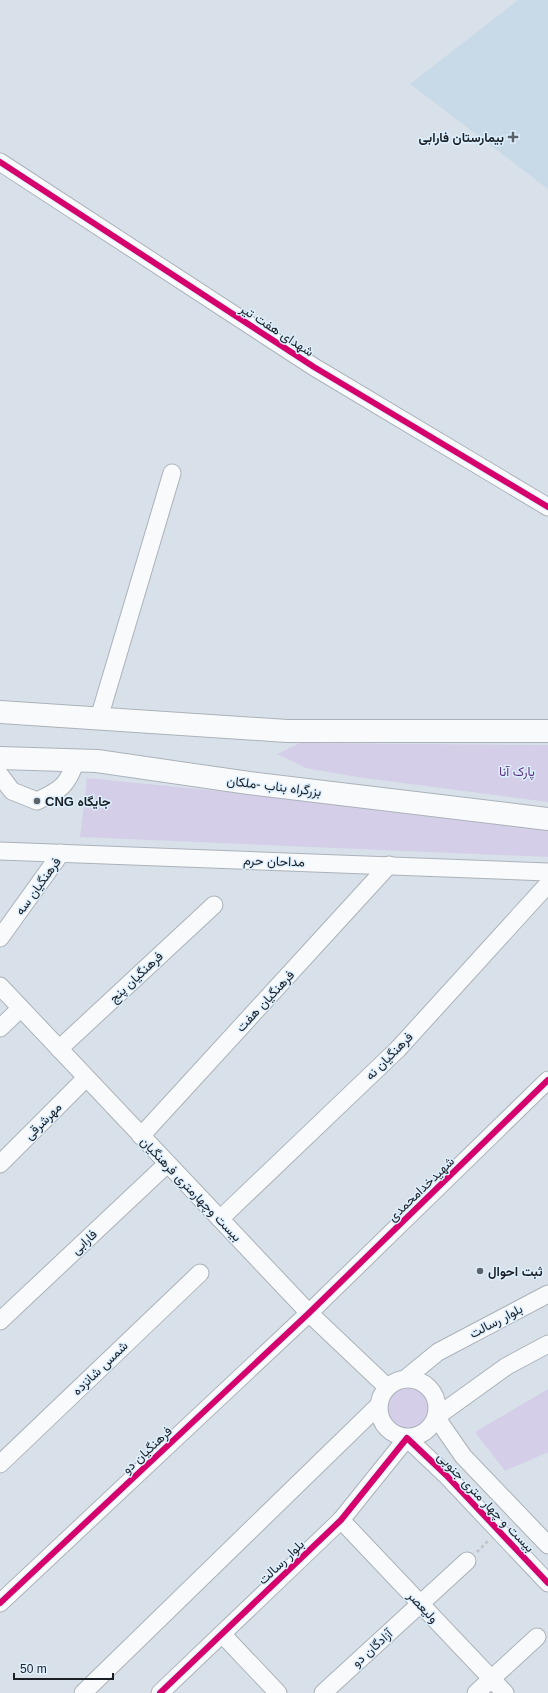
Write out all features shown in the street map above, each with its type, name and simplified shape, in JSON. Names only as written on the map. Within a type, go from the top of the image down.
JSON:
[{"type":"highway","points":[[0,712],[287,731],[548,731]]},
{"type":"highway","name":"بزرگراه بناب -ملکان","points":[[0,758],[97,761],[249,783],[548,819]]},
{"type":"street","name":"شهدای هفت تیر","points":[[0,162],[314,367],[548,507]]},
{"type":"street","points":[[98,718],[172,473]]},
{"type":"street","points":[[0,775],[12,791],[37,801],[56,793],[66,783],[70,778],[76,760]]},
{"type":"street","name":"مداحان حرم","points":[[0,852],[61,853],[548,872]]},
{"type":"street","name":"فرهنگیان سه","points":[[0,938],[61,853]]},
{"type":"street","name":"فرهنگیان هفت","points":[[141,1136],[389,865]]},
{"type":"street","name":"فرهنگیان نه","points":[[220,1219],[398,1049],[548,884]]},
{"type":"street","name":"فرهنگیان پنج","points":[[59,1049],[214,905]]},
{"type":"street","name":"بیست وچهارمتری فرهنگیان","points":[[0,986],[309,1312],[387,1387]]},
{"type":"street","points":[[0,1028],[21,1008]]},
{"type":"street","name":"مهرشرقی","points":[[0,1164],[86,1078]]},
{"type":"street","name":"شهیدخدامحمدی","points":[[309,1312],[548,1080]]},
{"type":"street","name":"فارابی","points":[[0,1321],[168,1164]]},
{"type":"street","name":"شمس شانزده","points":[[0,1464],[200,1273]]},
{"type":"street","name":"بلوار رسالت","points":[[405,1379],[438,1352],[548,1294]]},
{"type":"street","name":"فرهنگیان دو","points":[[0,1603],[309,1312]]},
{"type":"street","points":[[436,1417],[507,1366],[548,1344]]},
{"type":"street","points":[[405,1379],[415,1379],[424,1383],[431,1390],[437,1403],[436,1417],[432,1426],[417,1436],[407,1438],[398,1436],[389,1431],[383,1424],[379,1415],[379,1405],[382,1395],[387,1387],[396,1381],[405,1379]]},
{"type":"street","points":[[83,1693],[379,1405]]},
{"type":"street","name":"بیست و چهار متری جنوبی","points":[[436,1417],[463,1456],[548,1545]]},
{"type":"street","name":"بلوار رسالت","points":[[160,1693],[341,1520],[407,1438]]},
{"type":"street","name":"بیست و چهار متری جنوبی","points":[[407,1438],[548,1583]]},
{"type":"street","name":"ولیعصر","points":[[341,1520],[505,1693]]},
{"type":"street","name":"آزادگان دو","points":[[323,1693],[467,1561]]},
{"type":"street","points":[[222,1634],[278,1693]]},
{"type":"street","points":[[476,1693],[537,1637]]},
{"type":"path","points":[[467,1561],[499,1532]]},
{"type":"shaded area","name":"بیمارستان فارابی","points":[[518,0],[548,0],[548,189],[410,84]]},
{"type":"green space","name":"پارک آنا","points":[[300,743],[548,745],[548,802],[357,777],[306,768],[277,754]]},
{"type":"green space","points":[[87,778],[370,806],[548,826],[548,857],[80,837]]},
{"type":"green space","points":[[404,1386],[412,1386],[424,1392],[430,1404],[430,1412],[424,1424],[412,1430],[404,1430],[392,1424],[386,1412],[386,1404],[392,1392]]},
{"type":"green space","points":[[548,1389],[548,1452],[505,1471],[475,1432]]},
{"type":"cycle path","points":[[0,162],[314,367],[548,507]]},
{"type":"cycle path","points":[[0,1603],[309,1313],[548,1080]]},
{"type":"cycle path","points":[[160,1693],[341,1520],[407,1438],[446,1475],[548,1583]]},
{"type":"place","name":"بیمارستان فارابی","points":[[513,137]]},
{"type":"place","name":"CNG جایگاه","points":[[37,801]]},
{"type":"place","name":"ثبت احوال","points":[[480,1271]]}]
